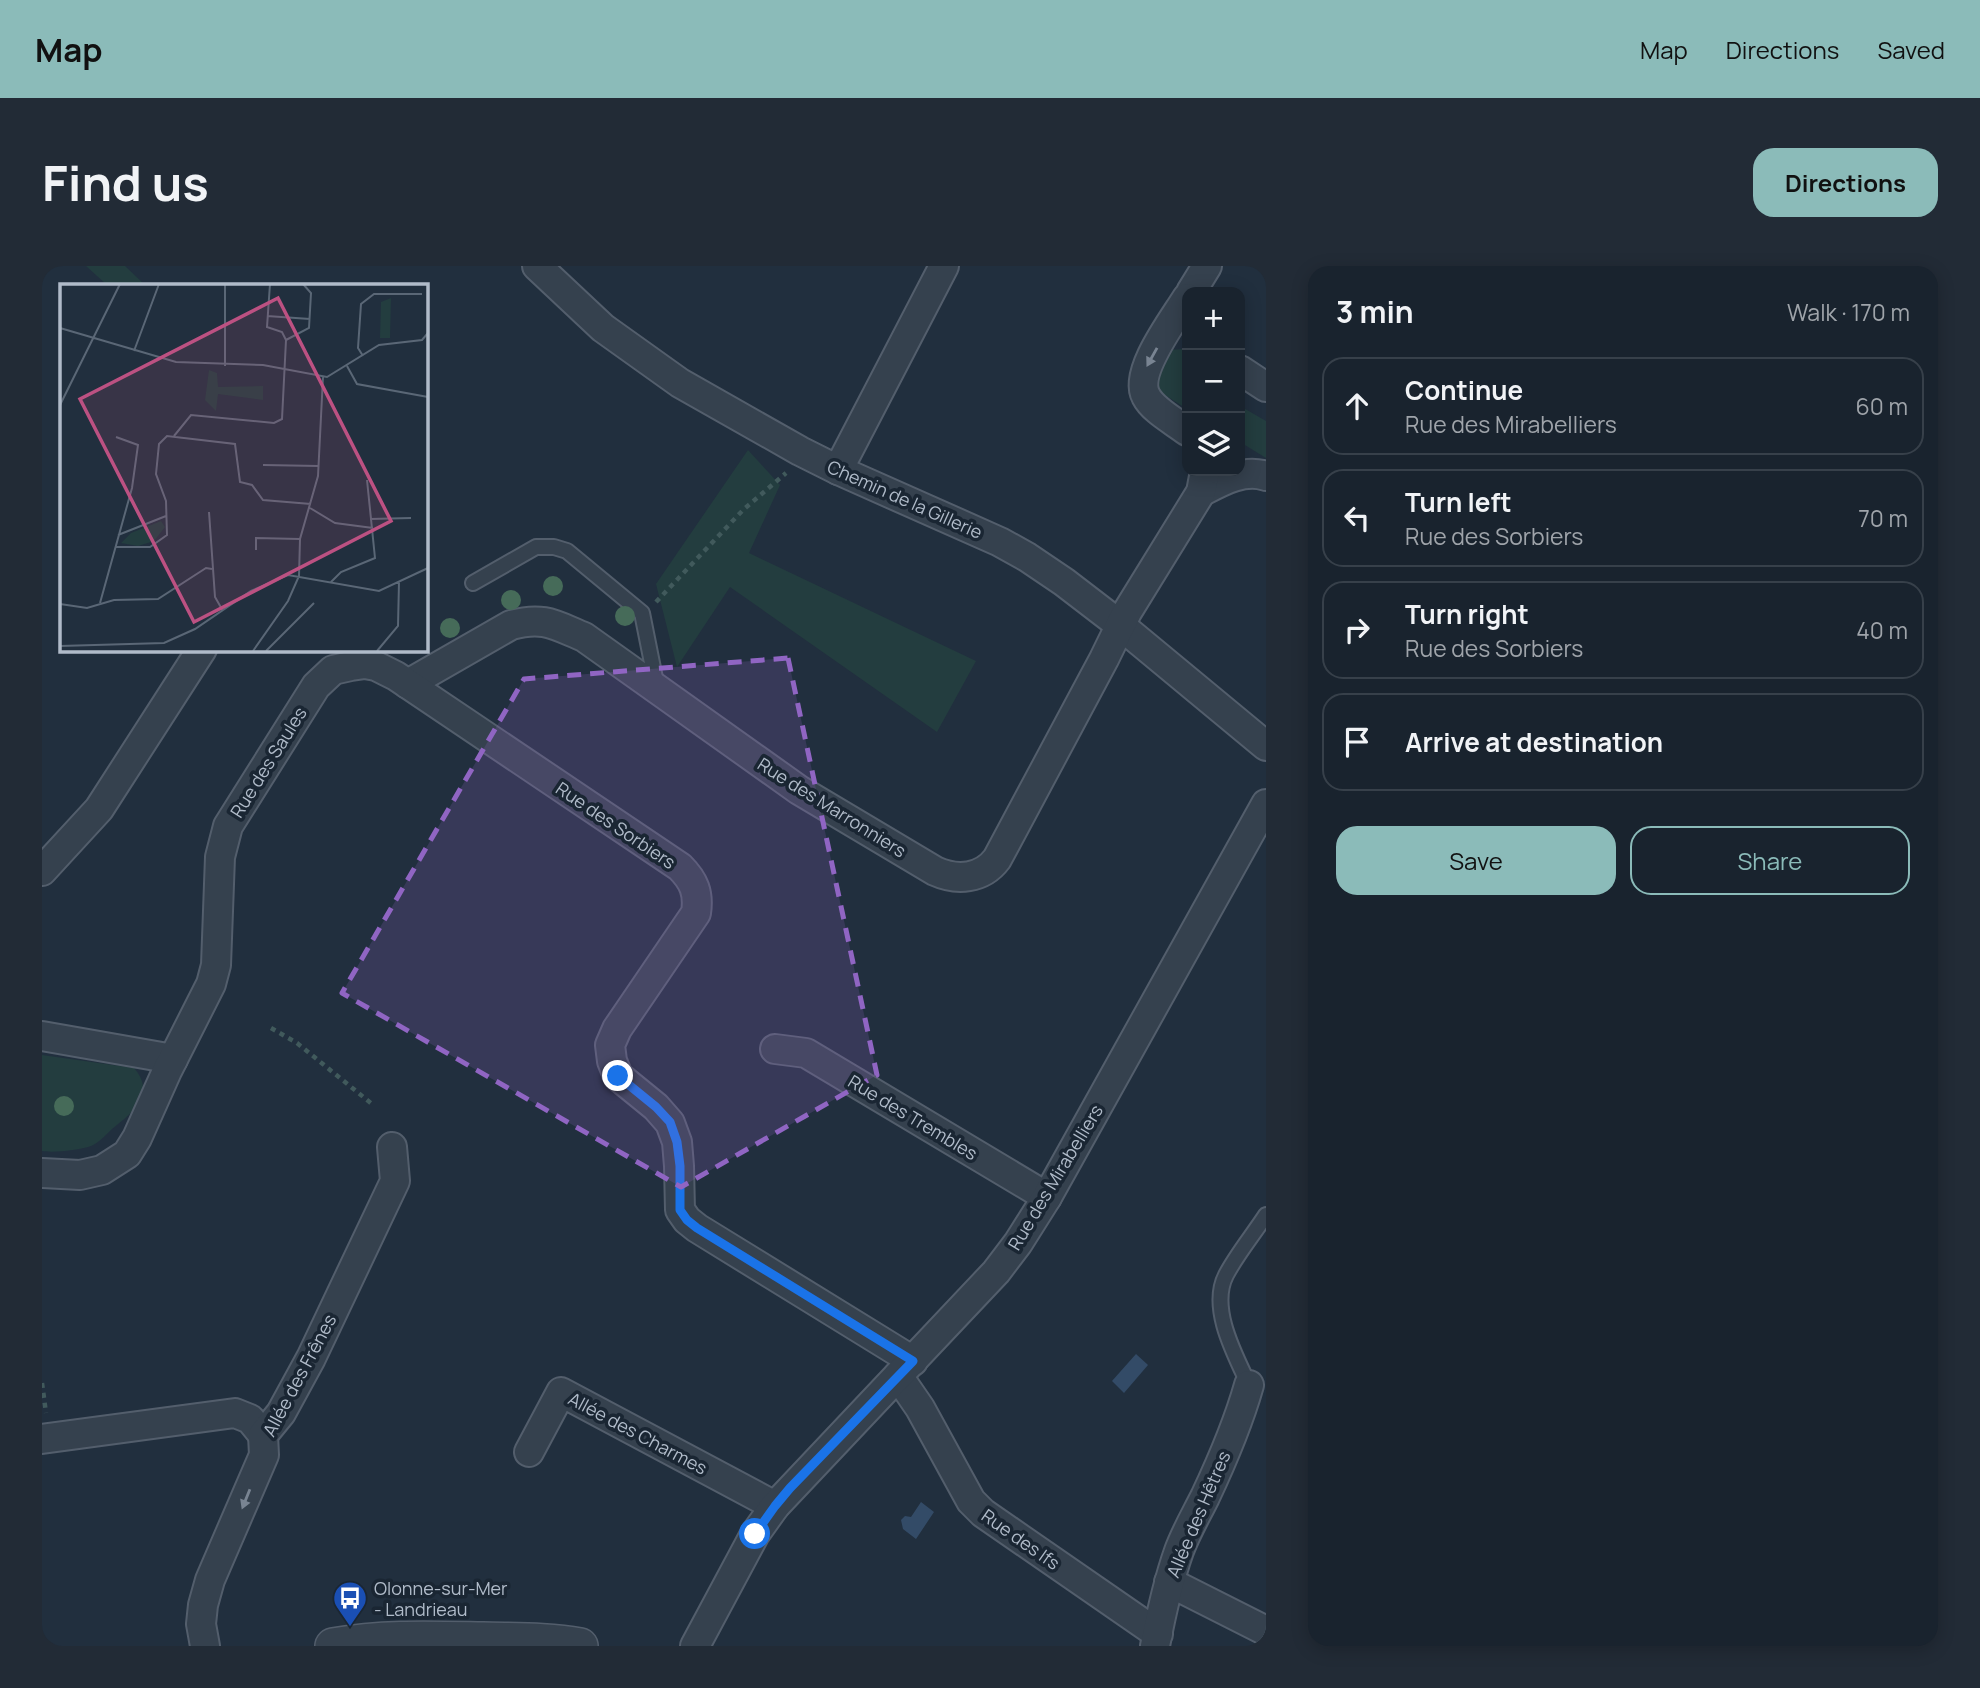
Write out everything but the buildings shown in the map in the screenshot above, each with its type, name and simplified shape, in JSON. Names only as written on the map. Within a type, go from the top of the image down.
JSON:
[{"type":"street","name":"Chemin de la Gillerie","points":[[537,266],[603,328],[680,383],[838,470],[1009,547],[1064,582],[1266,746]]},
{"type":"street","points":[[838,470],[944,266]]},
{"type":"street","points":[[1194,287],[1207,266]]},
{"type":"street","points":[[1178,332],[1147,366],[1143,383],[1145,395],[1158,410],[1182,427]]},
{"type":"street","points":[[1245,373],[1266,387]]},
{"type":"street","points":[[1203,481],[1251,473],[1266,476]]},
{"type":"street","name":"Rue des Marronniers","points":[[408,684],[512,625],[528,620],[547,622],[584,637],[799,790],[935,871],[949,877],[983,873],[997,859],[1120,625],[1203,481]]},
{"type":"street","points":[[42,871],[99,809],[201,651]]},
{"type":"street","name":"Rue des Saules","points":[[42,1173],[80,1175],[102,1170],[127,1154],[137,1138],[211,984],[216,965],[220,857],[229,826],[316,686],[333,670],[365,664],[376,666],[408,684]]},
{"type":"street","name":"Rue des Sorbiers","points":[[408,684],[689,876],[697,892],[695,913],[617,1029],[610,1045],[618,1076],[670,1122],[677,1142],[680,1166],[680,1210],[687,1220],[905,1368]]},
{"type":"street","name":"Rue des Mirabelliers","points":[[695,1646],[755,1534],[775,1506],[996,1272],[1018,1243],[1046,1198],[1266,804]]},
{"type":"street","points":[[42,1036],[173,1059]]},
{"type":"street","name":"Rue des Trembles","points":[[775,1049],[806,1053],[1046,1198]]},
{"type":"street","name":"Allée des Frênes","points":[[205,1646],[201,1624],[203,1605],[210,1580],[264,1455],[263,1435],[281,1413],[311,1358],[395,1181],[392,1147]]},
{"type":"street","name":"Rue des Ifs","points":[[905,1368],[920,1408],[967,1494],[983,1513],[1156,1640]]},
{"type":"street","name":"Allée des Hêtres","points":[[1156,1640],[1169,1583],[1188,1528],[1205,1497],[1241,1413],[1249,1385]]},
{"type":"street","name":"Allée des Charmes","points":[[529,1452],[561,1392],[775,1506]]},
{"type":"street","points":[[45,1431],[235,1413],[250,1419],[263,1435]]},
{"type":"street","points":[[1169,1583],[1266,1631]]},
{"type":"street","points":[[333,1646],[402,1638],[532,1641],[579,1646]]},
{"type":"lane","points":[[473,583],[536,547],[554,547],[567,551],[642,613],[657,689]]},
{"type":"lane","points":[[1249,1385],[1230,1342],[1220,1305],[1221,1289],[1226,1276],[1266,1215]]},
{"type":"path","points":[[655,604],[743,510],[792,467]]},
{"type":"path","points":[[271,1028],[297,1043],[372,1104]]},
{"type":"path","points":[[42,1382],[45,1431]]},
{"type":"highlighted area","points":[[788,658],[877,1075],[681,1187],[342,993],[524,679]]},
{"type":"green space","points":[[86,266],[125,266],[144,284],[106,284]]},
{"type":"green space","points":[[1182,349],[1182,406],[1160,392],[1156,372],[1169,350]]},
{"type":"green space","points":[[1245,409],[1266,421],[1266,458],[1245,445]]},
{"type":"green space","points":[[748,450],[780,485],[749,553],[976,661],[937,732],[730,587],[677,667],[656,584]]},
{"type":"green space","points":[[42,1055],[134,1068],[143,1086],[139,1102],[134,1110],[91,1146],[66,1151],[42,1151]]},
{"type":"water","points":[[1136,1354],[1148,1365],[1124,1393],[1112,1381]]},
{"type":"water","points":[[921,1502],[934,1512],[916,1539],[903,1529],[901,1520],[905,1516],[911,1517]]},
{"type":"place","name":"Olonne-sur-Mer - Landrieau","points":[[350,1628]]},
{"type":"route","points":[[618,1076],[670,1122],[677,1142],[680,1166],[680,1210],[687,1220],[913,1361],[790,1488],[755,1534]]}]
